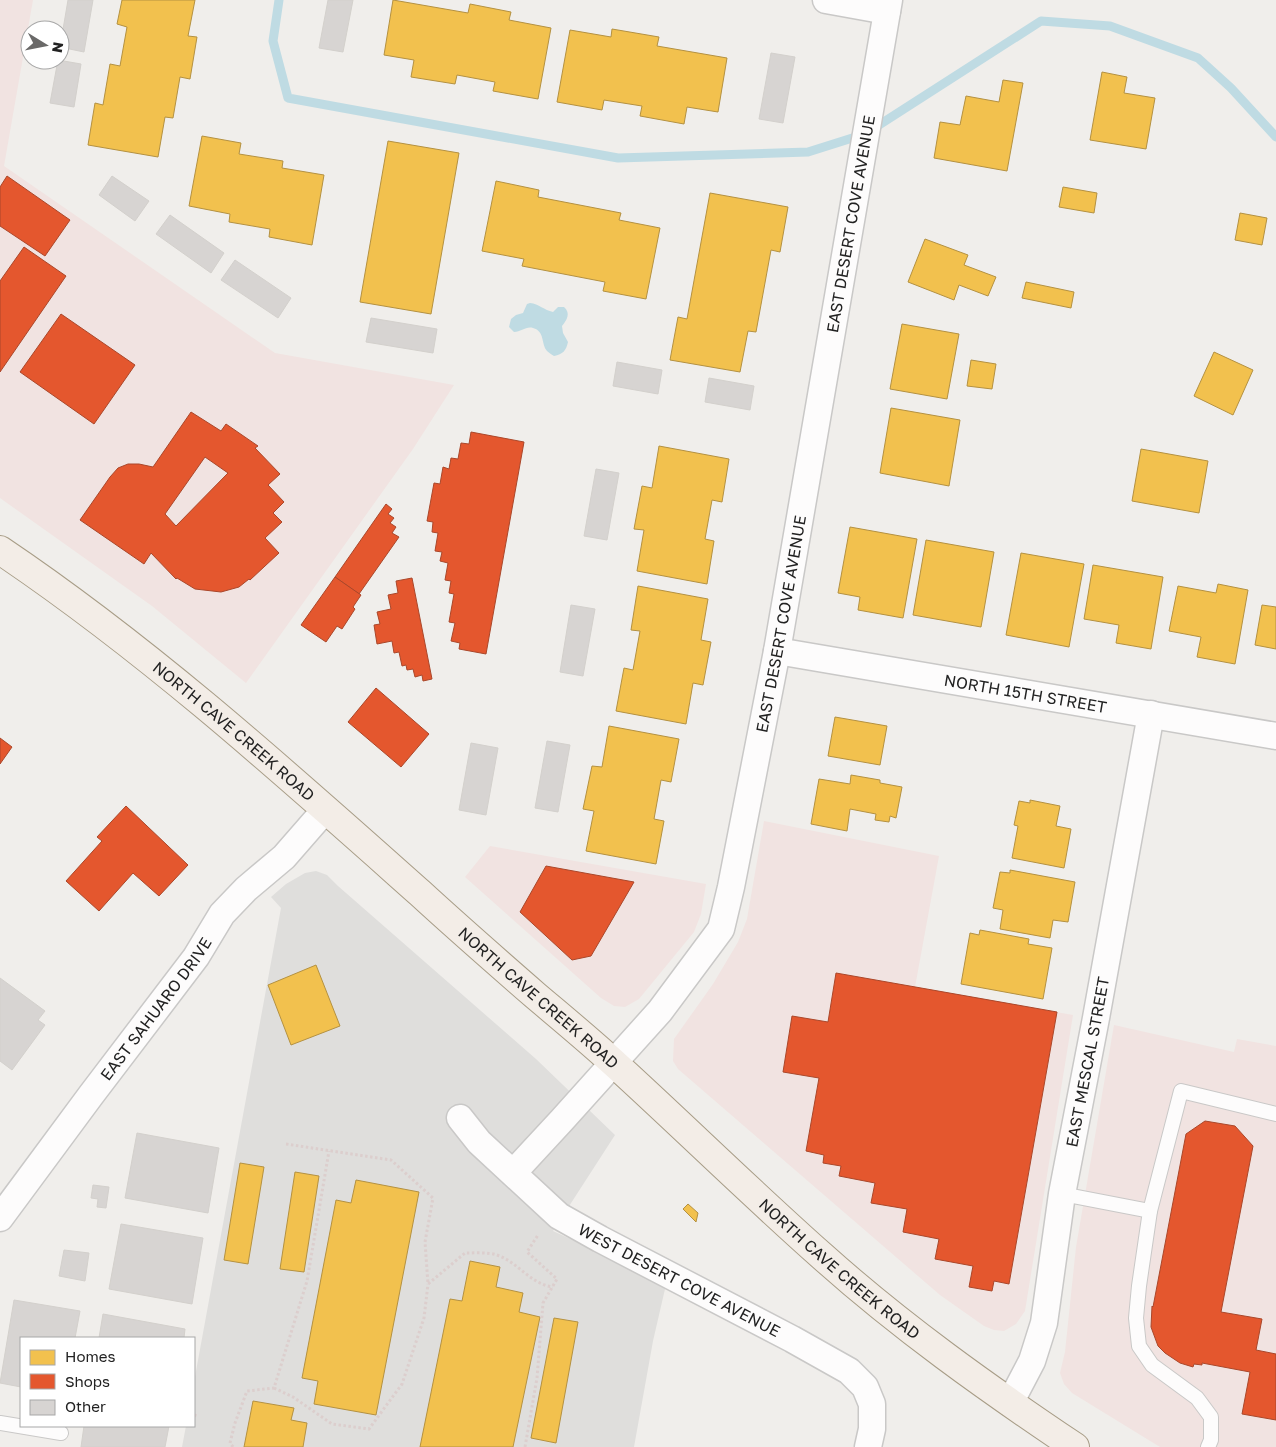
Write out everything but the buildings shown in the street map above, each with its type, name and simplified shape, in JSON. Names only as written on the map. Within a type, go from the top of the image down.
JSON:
[{"type":"main road","name":"NORTH CAVE CREEK ROAD","points":[[0,550],[100,622],[172,678],[249,743],[614,1063],[824,1258],[912,1330],[1010,1403],[1075,1447]]},
{"type":"street","points":[[826,0],[888,5]]},
{"type":"street","name":"EAST DESERT COVE AVENUE","points":[[513,1173],[660,1011],[720,929],[731,887],[777,651],[888,5]]},
{"type":"street","name":"NORTH 15TH STREET","points":[[777,651],[1276,736]]},
{"type":"street","name":"EAST MESCAL STREET","points":[[1010,1403],[1032,1361],[1044,1323],[1062,1194],[1151,714]]},
{"type":"street","name":"EAST SAHUARO DRIVE","points":[[0,1218],[196,957],[222,914],[246,889],[284,858],[325,810]]},
{"type":"street","name":"WEST DESERT COVE AVENUE","points":[[460,1118],[479,1142],[556,1213],[600,1239],[792,1338],[849,1371],[865,1387],[872,1404],[872,1429],[868,1447]]},
{"type":"lane","points":[[1208,1447],[1211,1440],[1211,1417],[1197,1398],[1152,1365],[1138,1346],[1136,1318],[1138,1286],[1150,1211],[1181,1091],[1276,1114]]},
{"type":"lane","points":[[1062,1194],[1150,1211]]},
{"type":"lane","points":[[0,1423],[20,1426]]},
{"type":"lane","points":[[24,1427],[61,1433]]},
{"type":"path","points":[[233,1447],[230,1443],[233,1423],[247,1391],[274,1388],[293,1397],[332,1424],[369,1429],[402,1384],[424,1318],[428,1284],[425,1242],[433,1198],[391,1160],[286,1144]]},
{"type":"path","points":[[274,1388],[307,1281],[328,1151]]},
{"type":"path","points":[[525,1447],[537,1378],[543,1303],[557,1279],[527,1252],[556,1213]]},
{"type":"path","points":[[428,1284],[465,1253],[497,1255],[542,1286],[553,1287]]},
{"type":"shaded area","points":[[0,0],[33,0],[30,20],[20,20],[21,70],[4,166],[275,353],[454,385],[413,449],[246,683],[152,606],[0,498]]},
{"type":"shaded area","points":[[764,821],[939,856],[915,987],[1073,1015],[1025,1311],[1016,1324],[1004,1331],[984,1326],[940,1295],[678,1069],[673,1061],[674,1039],[713,984],[738,942],[747,919]]},
{"type":"shaded area","points":[[490,846],[706,884],[701,914],[694,932],[639,999],[625,1007],[614,1006],[601,998],[465,877]]},
{"type":"shaded area","points":[[316,871],[327,875],[536,1059],[615,1135],[553,1231],[614,1259],[665,1289],[653,1341],[634,1447],[182,1447],[186,1427],[195,1427],[195,1377],[281,908],[271,897],[286,884],[305,873]]},
{"type":"shaded area","points":[[1114,1025],[1234,1052],[1237,1039],[1276,1046],[1276,1447],[1160,1447],[1072,1393],[1064,1384],[1060,1373],[1065,1352],[1076,1247]]},
{"type":"water","points":[[530,303],[553,312],[558,307],[566,309],[568,316],[562,326],[563,333],[568,342],[562,353],[554,356],[548,352],[541,335],[533,328],[514,332],[509,327],[511,319],[523,313],[527,304]]},
{"type":"waterway","points":[[279,0],[273,41],[288,98],[618,158],[808,152],[865,134],[1041,21],[1110,26],[1198,58],[1231,88],[1276,137]]}]
